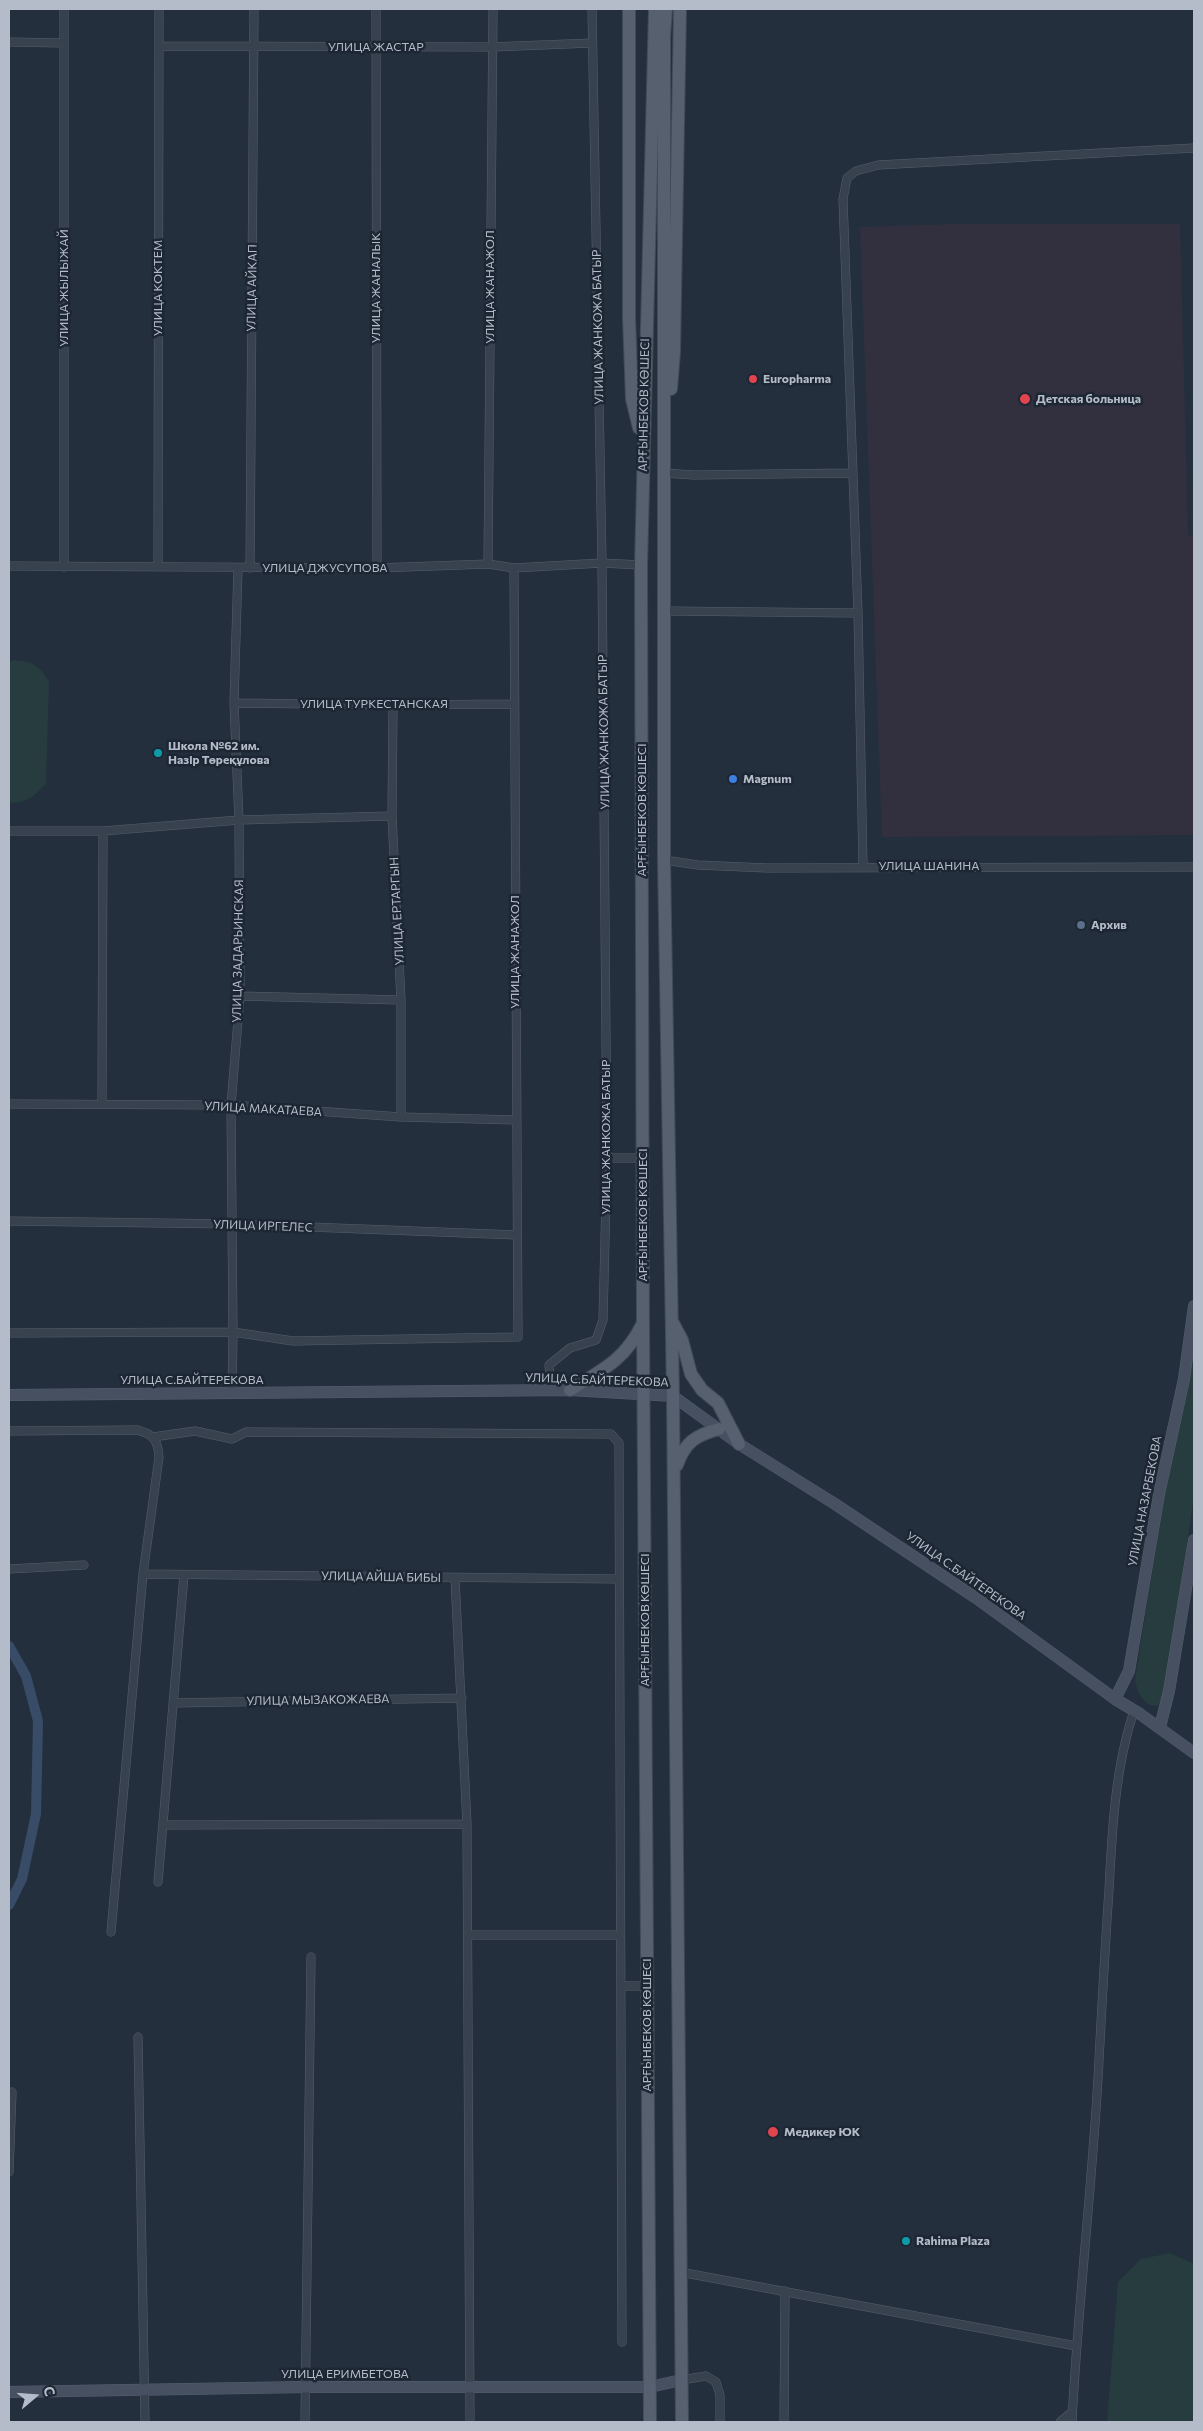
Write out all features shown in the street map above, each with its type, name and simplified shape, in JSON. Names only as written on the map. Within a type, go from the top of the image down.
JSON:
[{"type":"main road","points":[[629,9],[629,318],[632,400],[643,448]]},
{"type":"main road","name":"АРҒЫНБЕКОВ КӨШЕСІ","points":[[650,2422],[642,1158],[641,565],[655,9]]},
{"type":"main road","name":"АРҒЫНБЕКОВ КӨШЕСІ","points":[[666,9],[664,36],[664,860],[674,1472],[682,2422]]},
{"type":"main road","points":[[664,443],[670,408],[674,352],[680,9]]},
{"type":"main road","name":"УЛИЦА НАЗАРБЕКОВА","points":[[1115,1699],[1129,1671],[1158,1494],[1184,1379],[1194,1310]]},
{"type":"main road","points":[[672,1322],[682,1340],[691,1374],[702,1390],[718,1403],[739,1444]]},
{"type":"main road","points":[[570,1390],[618,1360],[633,1343],[643,1323]]},
{"type":"main road","name":"УЛИЦА С.БАЙТЕРЕКОВА","points":[[9,1395],[570,1390],[673,1396],[739,1444],[840,1507],[976,1598],[1115,1699],[1160,1727],[1194,1753]]},
{"type":"main road","points":[[674,1472],[682,1450],[688,1444],[705,1433],[719,1429]]},
{"type":"main road","points":[[1160,1727],[1169,1691],[1194,1540]]},
{"type":"main road","name":"УЛИЦА ЕРИМБЕТОВА","points":[[9,2392],[305,2387],[650,2387],[681,2380]]},
{"type":"street","name":"УЛИЦА ЖЫЛЫЖАЙ","points":[[64,9],[64,567]]},
{"type":"street","name":"УЛИЦА КОКТЕМ","points":[[158,567],[159,9]]},
{"type":"street","name":"УЛИЦА АЙКАП","points":[[250,568],[254,9]]},
{"type":"street","name":"УЛИЦА ЖАНАЛЫК","points":[[376,9],[377,568]]},
{"type":"street","name":"УЛИЦА ЖАНАЖОЛ","points":[[488,564],[493,9]]},
{"type":"street","name":"УЛИЦА ЖАНКОЖА БАТЫР","points":[[551,1391],[549,1364],[570,1348],[596,1340],[603,1320],[608,1158],[602,564],[592,9]]},
{"type":"street","points":[[9,42],[63,43]]},
{"type":"street","name":"УЛИЦА ЖАСТАР","points":[[159,46],[492,47],[592,43]]},
{"type":"street","points":[[863,866],[858,613],[843,199],[847,178],[856,172],[878,165],[1194,148]]},
{"type":"street","points":[[663,473],[694,475],[852,473]]},
{"type":"street","name":"УЛИЦА ДЖУСУПОВА","points":[[9,566],[377,568],[488,564],[514,568],[602,564],[641,565]]},
{"type":"street","name":"УЛИЦА ЗАДАРЬИНСКАЯ","points":[[232,1394],[231,1106],[240,996],[239,820],[234,703],[238,568]]},
{"type":"street","name":"УЛИЦА ЖАНАЖОЛ","points":[[233,1332],[293,1341],[518,1337],[514,568]]},
{"type":"street","points":[[664,612],[858,613]]},
{"type":"street","name":"УЛИЦА ТУРКЕСТАНСКАЯ","points":[[234,703],[393,706],[514,704]]},
{"type":"street","name":"УЛИЦА ЕРТАРГЫН","points":[[393,706],[392,816],[402,1000],[401,1118]]},
{"type":"street","points":[[9,831],[103,831],[239,820],[392,816]]},
{"type":"street","points":[[102,1104],[103,831]]},
{"type":"street","name":"УЛИЦА ШАНИНА","points":[[664,860],[698,865],[767,868],[863,866],[1194,867]]},
{"type":"street","points":[[240,996],[402,1000]]},
{"type":"street","name":"УЛИЦА МАКАТАЕВА","points":[[9,1104],[231,1106],[401,1118],[516,1120]]},
{"type":"street","points":[[608,1158],[642,1158]]},
{"type":"street","name":"УЛИЦА ИРГЕЛЕС","points":[[9,1221],[232,1224],[517,1235]]},
{"type":"street","points":[[9,1332],[233,1332]]},
{"type":"street","points":[[9,1431],[137,1430],[153,1437],[158,1444],[159,1458],[143,1574],[111,1932]]},
{"type":"street","points":[[153,1437],[195,1431],[232,1439],[246,1432],[611,1434],[619,1444],[622,2342]]},
{"type":"street","points":[[9,1569],[84,1565]]},
{"type":"street","name":"УЛИЦА АЙША БИБЫ","points":[[143,1574],[619,1579]]},
{"type":"street","points":[[158,1882],[184,1575]]},
{"type":"street","points":[[455,1578],[467,1824],[470,2422]]},
{"type":"street","name":"УЛИЦА МЫЗАКОЖАЕВА","points":[[173,1703],[462,1698]]},
{"type":"street","points":[[1072,2422],[1076,2346],[1097,2105],[1115,1810],[1126,1734],[1134,1711]]},
{"type":"street","points":[[162,1825],[467,1824]]},
{"type":"street","points":[[468,1935],[620,1934]]},
{"type":"street","points":[[305,2422],[311,1958]]},
{"type":"street","points":[[621,1986],[647,1986]]},
{"type":"street","points":[[138,2037],[145,2422]]},
{"type":"street","points":[[9,2172],[12,2092]]},
{"type":"street","points":[[680,2272],[1076,2346]]},
{"type":"street","points":[[784,2422],[785,2291]]},
{"type":"street","points":[[681,2380],[706,2376],[716,2382],[720,2395],[720,2422]]},
{"type":"street","points":[[1060,2422],[1072,2412]]},
{"type":"shaded area","name":"Детская больница","points":[[954,224],[1180,224],[1188,535],[1194,537],[1194,835],[882,837],[860,227]]},
{"type":"green space","points":[[14,660],[35,665],[49,682],[46,784],[25,801],[15,803],[9,802],[9,662]]},
{"type":"green space","points":[[1194,1324],[1194,1496],[1165,1700],[1154,1706],[1141,1697],[1135,1680],[1191,1325]]},
{"type":"green space","points":[[1170,2253],[1194,2264],[1194,2422],[1107,2422],[1118,2282],[1141,2259]]},
{"type":"waterway","points":[[9,1646],[26,1676],[38,1721],[36,1814],[22,1879],[9,1905]]},
{"type":"place","name":"Europharma","points":[[753,379]]},
{"type":"place","name":"Детская больница","points":[[1025,399]]},
{"type":"place","name":"Школа №62 им. Назір Төреқұлова","points":[[158,753]]},
{"type":"place","name":"Magnum","points":[[733,779]]},
{"type":"place","name":"Архив","points":[[1081,925]]},
{"type":"place","name":"Медикер ЮK","points":[[773,2132]]},
{"type":"place","name":"Rahima Plaza","points":[[906,2241]]}]
